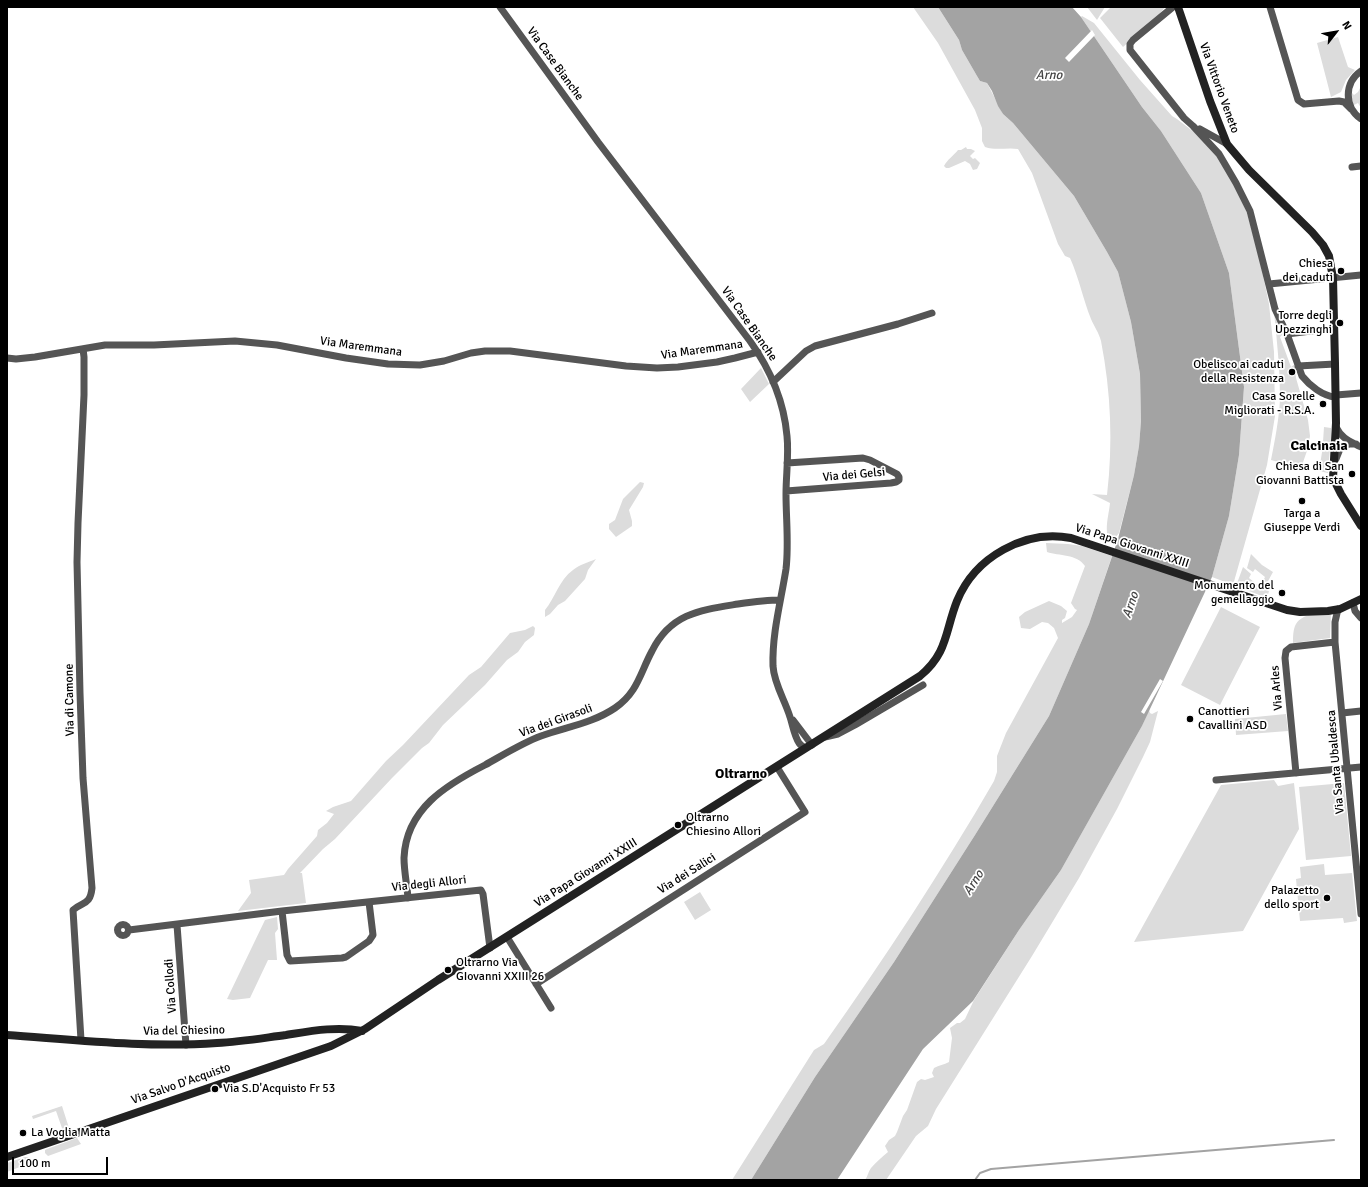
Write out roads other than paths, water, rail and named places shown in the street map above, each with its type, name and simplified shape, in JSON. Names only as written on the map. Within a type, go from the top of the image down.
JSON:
[{"type":"main road","name":"Via Vittorio Veneto","points":[[1178,7],[1210,101],[1227,144],[1249,170],[1317,238],[1329,256],[1333,278],[1331,329],[1335,364],[1336,396],[1334,481],[1361,526]]},
{"type":"main road","name":"Via Papa Giovanni XXIII","points":[[362,1031],[507,937],[809,747],[928,669],[942,650],[957,601],[964,587],[974,573],[998,552],[1020,541],[1046,536],[1071,538],[1292,611],[1315,612],[1338,609],[1361,599]]},
{"type":"main road","name":"Via del Chiesino","points":[[7,1035],[141,1044],[186,1045],[225,1043],[321,1030],[349,1029],[362,1031]]},
{"type":"main road","name":"Via Salvo D'Acquisto","points":[[7,1157],[330,1046],[362,1031]]},
{"type":"street","name":"Via Case Bianche","points":[[500,7],[603,149],[758,352],[765,363],[773,382],[786,427],[787,463],[786,570],[780,600],[773,667],[779,690],[799,743],[809,747]]},
{"type":"street","points":[[1173,7],[1133,40],[1129,47],[1134,56],[1178,111],[1219,154],[1245,201],[1250,211],[1275,309],[1287,334],[1298,366],[1306,382],[1325,394],[1336,396],[1361,393]]},
{"type":"street","points":[[1270,7],[1295,93],[1300,102],[1307,104],[1339,101],[1344,102],[1361,119]]},
{"type":"street","points":[[1351,109],[1348,99],[1349,88],[1352,80],[1361,71]]},
{"type":"street","points":[[1193,126],[1227,144]]},
{"type":"street","points":[[1352,167],[1361,166]]},
{"type":"street","points":[[1269,284],[1361,275]]},
{"type":"street","points":[[773,382],[806,351],[815,346],[898,324],[932,313]]},
{"type":"street","points":[[1287,334],[1319,330]]},
{"type":"street","name":"Via Maremmana","points":[[7,358],[35,357],[105,345],[154,346],[235,341],[277,345],[361,361],[408,365],[438,362],[471,353],[485,351],[510,351],[626,366],[657,368],[717,362],[758,352]]},
{"type":"street","name":"Via di Camone","points":[[81,1040],[73,910],[86,903],[90,897],[92,888],[83,772],[77,562],[84,372],[83,349]]},
{"type":"street","points":[[1298,366],[1335,364]]},
{"type":"street","points":[[1336,428],[1342,438],[1358,446]]},
{"type":"street","points":[[1334,469],[1340,449],[1349,444],[1358,446]]},
{"type":"street","name":"Via dei Gelsi","points":[[786,491],[891,483],[899,480],[897,474],[863,458],[787,463]]},
{"type":"street","name":"Via dei Girasoli","points":[[408,898],[404,861],[406,845],[418,815],[436,795],[463,776],[529,741],[540,736],[591,721],[615,708],[626,698],[641,678],[648,658],[659,639],[672,626],[683,618],[709,608],[780,600]]},
{"type":"street","points":[[1353,603],[1355,612],[1361,618]]},
{"type":"street","name":"Via Santa Ubaldesca","points":[[1338,609],[1335,622],[1335,642],[1361,914]]},
{"type":"street","name":"Via Arles","points":[[1296,773],[1285,658],[1286,651],[1290,648],[1335,642]]},
{"type":"street","name":"Via Papa Giovanni XXIII","points":[[823,738],[838,734],[855,725],[923,685]]},
{"type":"street","points":[[1342,713],[1361,711]]},
{"type":"street","name":"Via Case Bianche","points":[[790,717],[809,747]]},
{"type":"street","name":"Via Case Bianche","points":[[792,757],[795,748],[795,734]]},
{"type":"street","name":"Via dei Salici","points":[[536,984],[805,812],[777,767]]},
{"type":"street","points":[[1216,780],[1361,767]]},
{"type":"street","name":"Via degli Allori","points":[[129,930],[282,911],[482,890],[490,948]]},
{"type":"street","points":[[282,911],[287,955],[290,961],[342,958],[346,957],[373,935],[369,902]]},
{"type":"street","name":"Via Collodi","points":[[177,925],[186,1045]]},
{"type":"street","points":[[507,937],[551,1008]]},
{"type":"water","name":"Arno","points":[[938,7],[1072,7],[1081,17],[1142,107],[1161,131],[1201,193],[1229,273],[1244,387],[1239,455],[1229,516],[1212,577],[1142,726],[1061,870],[1019,930],[973,1001],[923,1049],[837,1180],[751,1180],[815,1077],[894,962],[1049,716],[1089,624],[1118,539],[1134,475],[1139,446],[1141,421],[1140,374],[1131,322],[1118,272],[1074,196],[1013,123],[1003,114],[987,83],[980,81],[962,50],[959,40]]},
{"type":"waterway","points":[[975,1180],[980,1173],[991,1169],[1334,1140]]},
{"type":"tunnel","points":[[1319,330],[1328,329]]},
{"type":"place","name":"Chiesa dei caduti","points":[[1341,271]]},
{"type":"place","name":"Torre degli Upezzinghi","points":[[1340,323]]},
{"type":"place","name":"Obelisco ai caduti della Resistenza","points":[[1292,372]]},
{"type":"place","name":"Casa Sorelle Migliorati - R.S.A.","points":[[1323,404]]},
{"type":"place","name":"Chiesa di San Giovanni Battista","points":[[1352,474]]},
{"type":"place","name":"Targa a Giuseppe Verdi","points":[[1302,501]]},
{"type":"place","name":"Monumento del gemellaggio","points":[[1282,593]]},
{"type":"place","name":"Canottieri Cavallini ASD","points":[[1190,719]]},
{"type":"place","name":"Oltrarno Chiesino Allori","points":[[678,825]]},
{"type":"place","name":"Palazetto dello sport","points":[[1327,898]]},
{"type":"place","name":"Oltrarno Via GIovanni XXIII 26","points":[[448,970]]},
{"type":"place","name":"Via S.D'Acquisto Fr 53","points":[[215,1089]]},
{"type":"place","name":"La Voglia Matta","points":[[23,1133]]},
{"type":"district","name":"Calcinaia","points":[[1319,446]]},
{"type":"district","name":"Oltrarno","points":[[741,774]]}]
